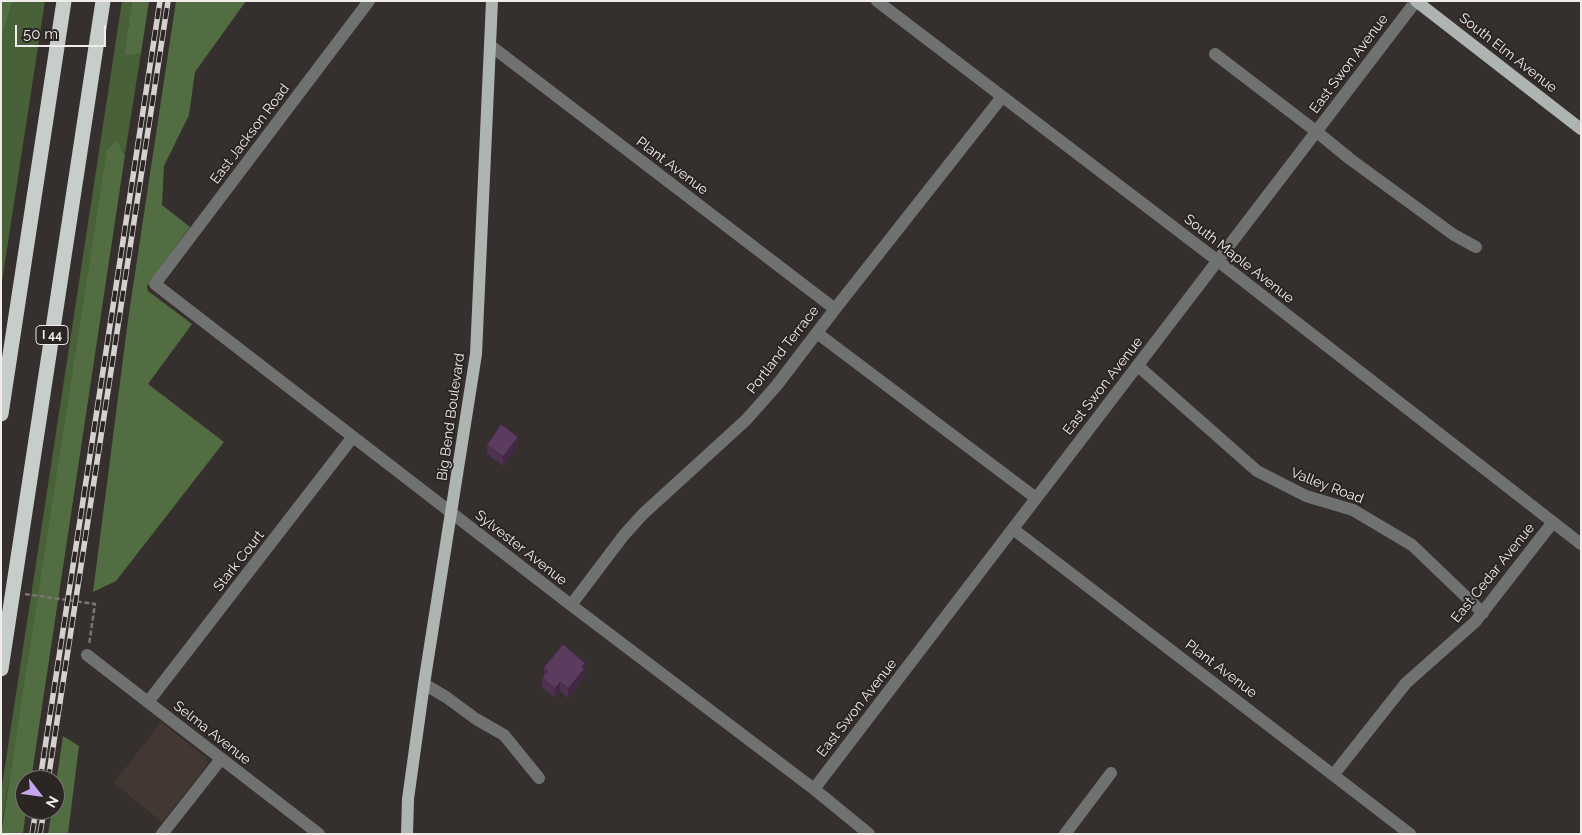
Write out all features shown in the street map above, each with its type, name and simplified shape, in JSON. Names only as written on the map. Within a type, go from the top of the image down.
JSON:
[{"type":"highway","points":[[1,414],[64,1]]},
{"type":"highway","name":"I 44","points":[[1,669],[103,1]]},
{"type":"main road","name":"Big Bend Boulevard","points":[[407,834],[408,799],[424,684],[476,354],[492,1]]},
{"type":"main road","name":"South Elm Avenue","points":[[1416,1],[1581,129]]},
{"type":"street","name":"East Jackson Road","points":[[155,284],[369,1]]},
{"type":"street","name":"South Maple Avenue","points":[[877,1],[1218,261],[1581,544]]},
{"type":"street","name":"East Swon Avenue","points":[[814,789],[1416,1]]},
{"type":"street","name":"Plant Avenue","points":[[490,46],[835,309]]},
{"type":"street","points":[[1215,54],[1350,159],[1447,230],[1476,247]]},
{"type":"street","name":"Portland Terrace","points":[[571,605],[624,535],[643,514],[746,420],[777,385],[1002,97]]},
{"type":"street","name":"Sylvester Avenue","points":[[155,284],[352,438],[814,789],[867,833]]},
{"type":"street","points":[[817,333],[1036,498]]},
{"type":"street","name":"Valley Road","points":[[1138,366],[1257,471],[1306,496],[1353,510],[1412,545],[1483,612]]},
{"type":"street","name":"Stark Court","points":[[148,702],[352,438]]},
{"type":"street","name":"East Cedar Avenue","points":[[1334,774],[1406,683],[1464,633],[1483,612],[1553,522]]},
{"type":"street","name":"Plant Avenue","points":[[1013,529],[1410,834]]},
{"type":"street","name":"Selma Avenue","points":[[87,655],[319,834]]},
{"type":"street","points":[[424,684],[476,719],[504,735],[539,778]]},
{"type":"street","points":[[162,834],[221,759]]},
{"type":"street","points":[[1065,834],[1111,773]]},
{"type":"path","points":[[20,593],[95,604],[87,655]]},
{"type":"shaded area","points":[[161,722],[206,758],[208,762],[162,822],[114,783]]},
{"type":"green space","points":[[1,1],[13,1],[1,40]]},
{"type":"green space","points":[[13,1],[45,1],[1,288],[1,40]]},
{"type":"green space","points":[[122,1],[132,1],[124,56],[141,53],[125,154],[117,141],[1,829],[1,792]]},
{"type":"green space","points":[[132,1],[149,1],[141,53],[124,56]]},
{"type":"green space","points":[[176,1],[246,1],[195,72],[189,115],[164,166],[162,205],[190,227],[147,286],[148,291],[192,324],[148,384],[224,442],[116,581],[93,592],[128,320]]},
{"type":"green space","points":[[117,140],[125,155],[33,770],[15,770],[15,820],[25,820],[23,834],[1,834],[107,150]]},
{"type":"green space","points":[[63,736],[79,746],[68,834],[48,834],[50,820],[65,820],[65,770],[58,770]]},
{"type":"building","points":[[501,424],[518,437],[503,457],[487,445]]},
{"type":"building","points":[[563,644],[585,663],[582,667],[585,668],[568,689],[560,682],[555,689],[542,678],[548,671],[544,667]]},
{"type":"railway","points":[[42,770],[160,1]]},
{"type":"railway","points":[[50,770],[168,1]]},
{"type":"railway","points":[[32,834],[34,820]]},
{"type":"railway","points":[[40,834],[42,820]]}]
